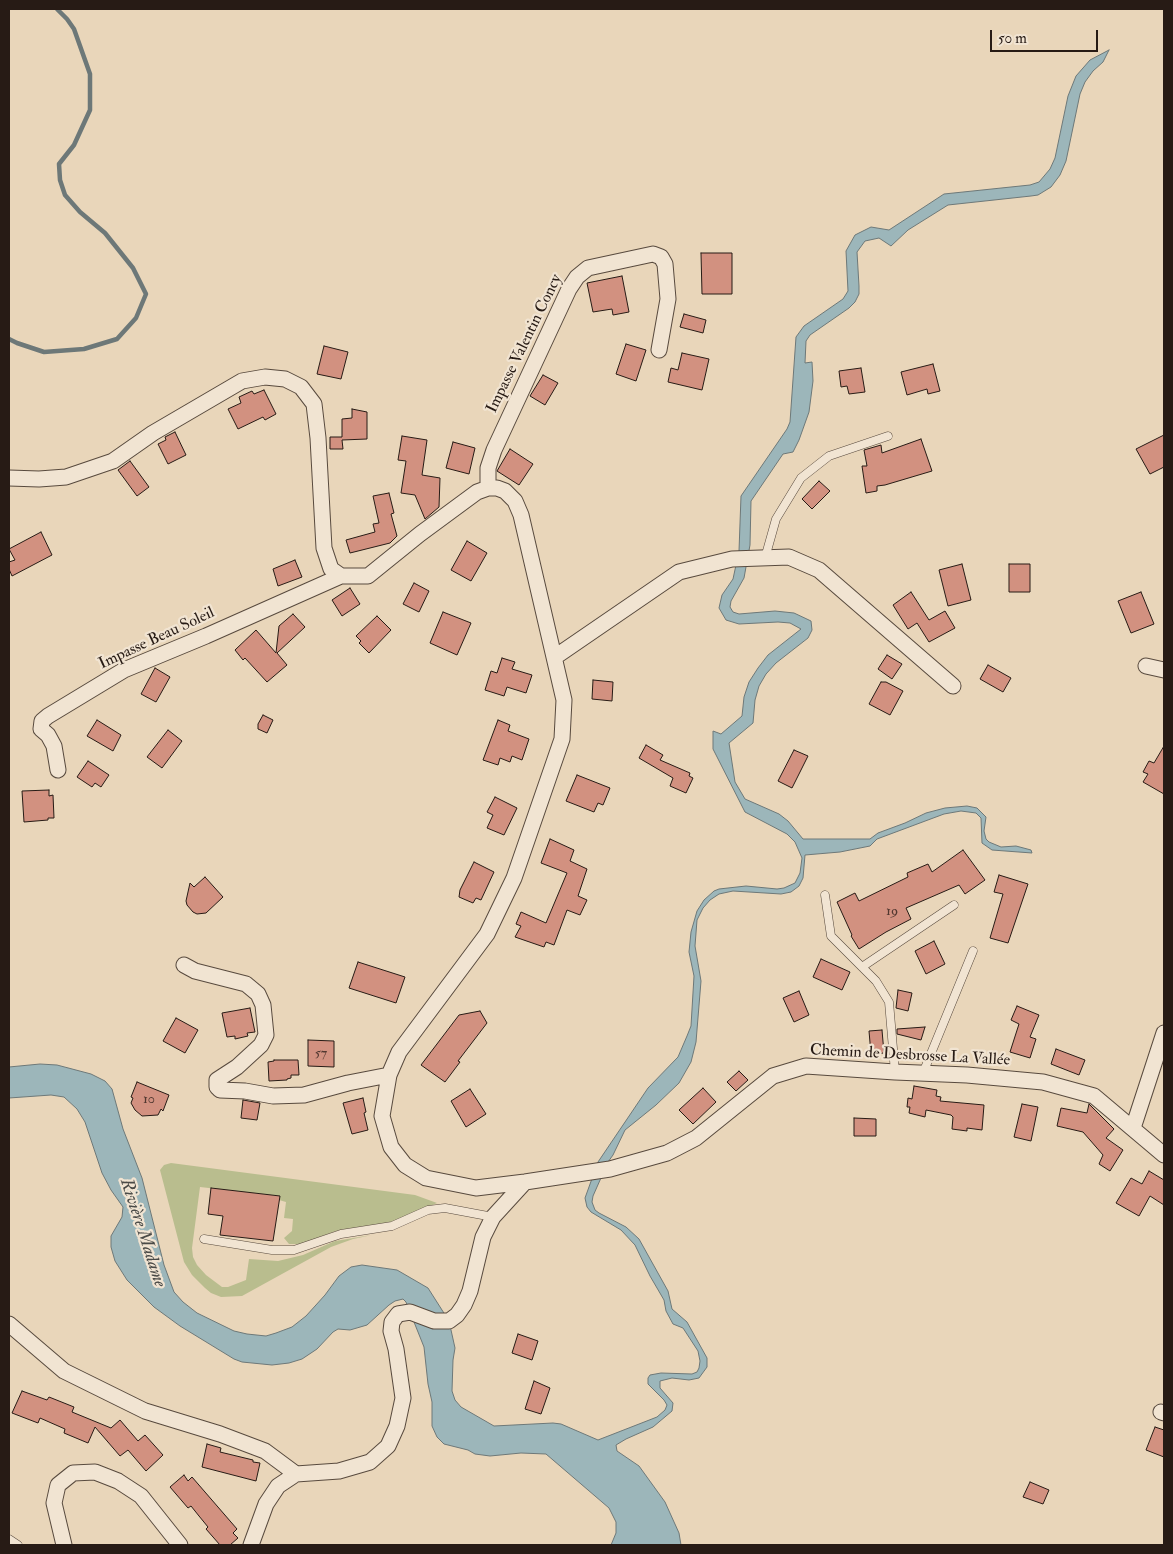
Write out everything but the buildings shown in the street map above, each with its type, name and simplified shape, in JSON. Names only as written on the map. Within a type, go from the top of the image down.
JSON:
[{"type":"street","name":"Impasse Valentin Concy","points":[[488,488],[488,468],[494,450],[569,289],[577,277],[588,268],[653,254],[661,257],[666,264],[668,299],[659,350]]},
{"type":"street","points":[[9,478],[39,480],[66,477],[114,461],[153,433],[242,381],[266,377],[285,379],[301,387],[314,404],[318,438],[324,548],[331,569],[341,576],[368,576],[465,500],[477,492],[488,488]]},
{"type":"street","name":"Chemin de Desbrosse La Vallée","points":[[488,488],[497,488],[505,491],[515,501],[521,516],[564,700],[562,739],[514,878],[487,934],[399,1052],[389,1074],[382,1116],[391,1148],[406,1165],[426,1178],[476,1188],[610,1169],[667,1153],[696,1138],[773,1076],[806,1066],[895,1072],[967,1074],[1043,1082],[1094,1096],[1164,1155]]},
{"type":"street","points":[[555,657],[679,572],[732,559],[789,557],[819,570],[953,686]]},
{"type":"street","name":"Impasse Beau Soleil","points":[[58,770],[51,740],[41,729],[42,721],[48,716],[124,670],[341,576]]},
{"type":"street","points":[[1146,666],[1164,670]]},
{"type":"street","points":[[184,965],[195,971],[246,984],[258,994],[263,1005],[266,1035],[261,1045],[237,1067],[218,1080],[216,1087],[220,1090],[245,1091],[273,1096],[304,1095],[389,1074]]},
{"type":"street","points":[[1133,1128],[1164,1033]]},
{"type":"street","points":[[251,1545],[266,1504],[278,1486],[296,1474],[339,1470],[370,1462],[388,1446],[397,1426],[403,1398],[396,1349],[391,1331],[392,1322],[398,1314],[410,1312],[434,1321],[449,1321],[457,1315],[464,1305],[470,1290],[484,1237],[493,1217],[524,1182]]},
{"type":"street","points":[[9,1324],[64,1371],[145,1411],[220,1434],[264,1451],[296,1474]]},
{"type":"street","points":[[64,1545],[54,1503],[58,1485],[73,1473],[95,1472],[118,1481],[141,1496],[180,1545]]},
{"type":"lane","points":[[766,558],[776,519],[802,478],[829,456],[888,436]]},
{"type":"lane","points":[[825,894],[831,936],[876,981],[889,1002],[895,1072]]},
{"type":"lane","points":[[862,966],[954,905]]},
{"type":"lane","points":[[923,1073],[973,951]]},
{"type":"lane","points":[[204,1239],[272,1250],[294,1250],[341,1234],[392,1226],[428,1210],[445,1208],[493,1217]]},
{"type":"lane","points":[[9,1539],[18,1545]]},
{"type":"green space","points":[[171,1163],[415,1195],[437,1203],[388,1224],[336,1231],[301,1244],[289,1244],[284,1238],[292,1231],[293,1219],[284,1218],[286,1202],[279,1200],[279,1196],[200,1187],[192,1248],[193,1257],[206,1275],[222,1287],[228,1287],[246,1280],[249,1259],[278,1261],[303,1255],[335,1241],[372,1235],[331,1247],[242,1296],[221,1297],[205,1288],[192,1275],[184,1262],[160,1170],[164,1165]]},
{"type":"water","name":"Rivière Madame","points":[[1109,50],[1103,62],[1085,82],[1080,94],[1066,161],[1060,175],[1051,187],[1038,195],[948,205],[908,230],[891,246],[879,238],[865,241],[857,252],[859,294],[855,302],[810,335],[806,341],[805,363],[812,362],[813,381],[809,412],[799,440],[793,452],[783,454],[751,501],[750,545],[744,578],[731,601],[730,607],[733,612],[739,614],[775,611],[794,613],[811,621],[812,630],[808,638],[776,663],[766,674],[759,686],[755,700],[753,723],[729,743],[735,782],[745,799],[779,814],[788,821],[803,839],[870,839],[878,833],[926,813],[945,808],[967,806],[977,808],[986,817],[984,831],[989,842],[1001,847],[1016,846],[1031,850],[1032,853],[992,850],[982,843],[981,818],[976,813],[961,811],[944,814],[877,839],[870,846],[840,852],[805,855],[803,878],[799,886],[791,892],[781,894],[733,891],[719,894],[703,908],[697,920],[695,946],[701,981],[696,1042],[691,1062],[679,1083],[625,1130],[608,1162],[592,1202],[595,1210],[626,1227],[639,1239],[668,1291],[672,1309],[687,1322],[707,1358],[707,1367],[699,1378],[689,1380],[672,1378],[660,1381],[660,1388],[673,1403],[672,1411],[653,1427],[616,1445],[617,1451],[639,1466],[665,1502],[679,1533],[681,1545],[611,1545],[616,1533],[616,1522],[609,1508],[546,1454],[521,1453],[490,1456],[475,1454],[468,1450],[444,1444],[437,1437],[432,1426],[432,1402],[424,1347],[406,1302],[403,1299],[389,1305],[367,1325],[350,1330],[338,1329],[317,1349],[302,1359],[272,1365],[242,1362],[234,1359],[180,1326],[154,1307],[127,1280],[115,1261],[111,1247],[111,1236],[122,1217],[123,1207],[102,1173],[85,1122],[77,1109],[64,1097],[51,1095],[9,1098],[9,1067],[40,1064],[57,1065],[91,1074],[105,1081],[112,1089],[123,1129],[142,1178],[164,1265],[174,1292],[197,1313],[234,1331],[266,1336],[292,1327],[306,1316],[339,1276],[351,1267],[362,1265],[397,1270],[428,1288],[449,1321],[455,1348],[452,1391],[455,1400],[461,1407],[494,1426],[561,1424],[598,1440],[657,1417],[665,1410],[667,1405],[664,1400],[648,1384],[650,1375],[661,1373],[692,1374],[697,1372],[700,1361],[698,1351],[683,1328],[673,1324],[666,1311],[664,1300],[635,1245],[621,1230],[591,1212],[587,1207],[585,1198],[598,1162],[648,1088],[678,1057],[691,1026],[694,976],[689,952],[691,932],[697,911],[704,900],[719,889],[746,886],[784,888],[795,883],[800,873],[802,858],[795,842],[787,834],[745,812],[713,749],[713,731],[721,734],[742,716],[744,697],[749,682],[758,668],[768,655],[801,629],[790,623],[778,622],[739,624],[726,620],[719,608],[722,595],[733,579],[739,551],[741,496],[790,422],[796,337],[804,326],[843,299],[848,291],[846,251],[855,235],[871,227],[889,230],[944,194],[1030,185],[1039,182],[1050,169],[1055,158],[1068,96],[1076,76],[1090,60]]},
{"type":"waterway","points":[[9,339],[44,352],[84,349],[117,339],[136,318],[146,294],[133,268],[105,233],[80,212],[65,195],[60,180],[59,164],[74,145],[90,110],[90,74],[74,29],[57,9]]}]
